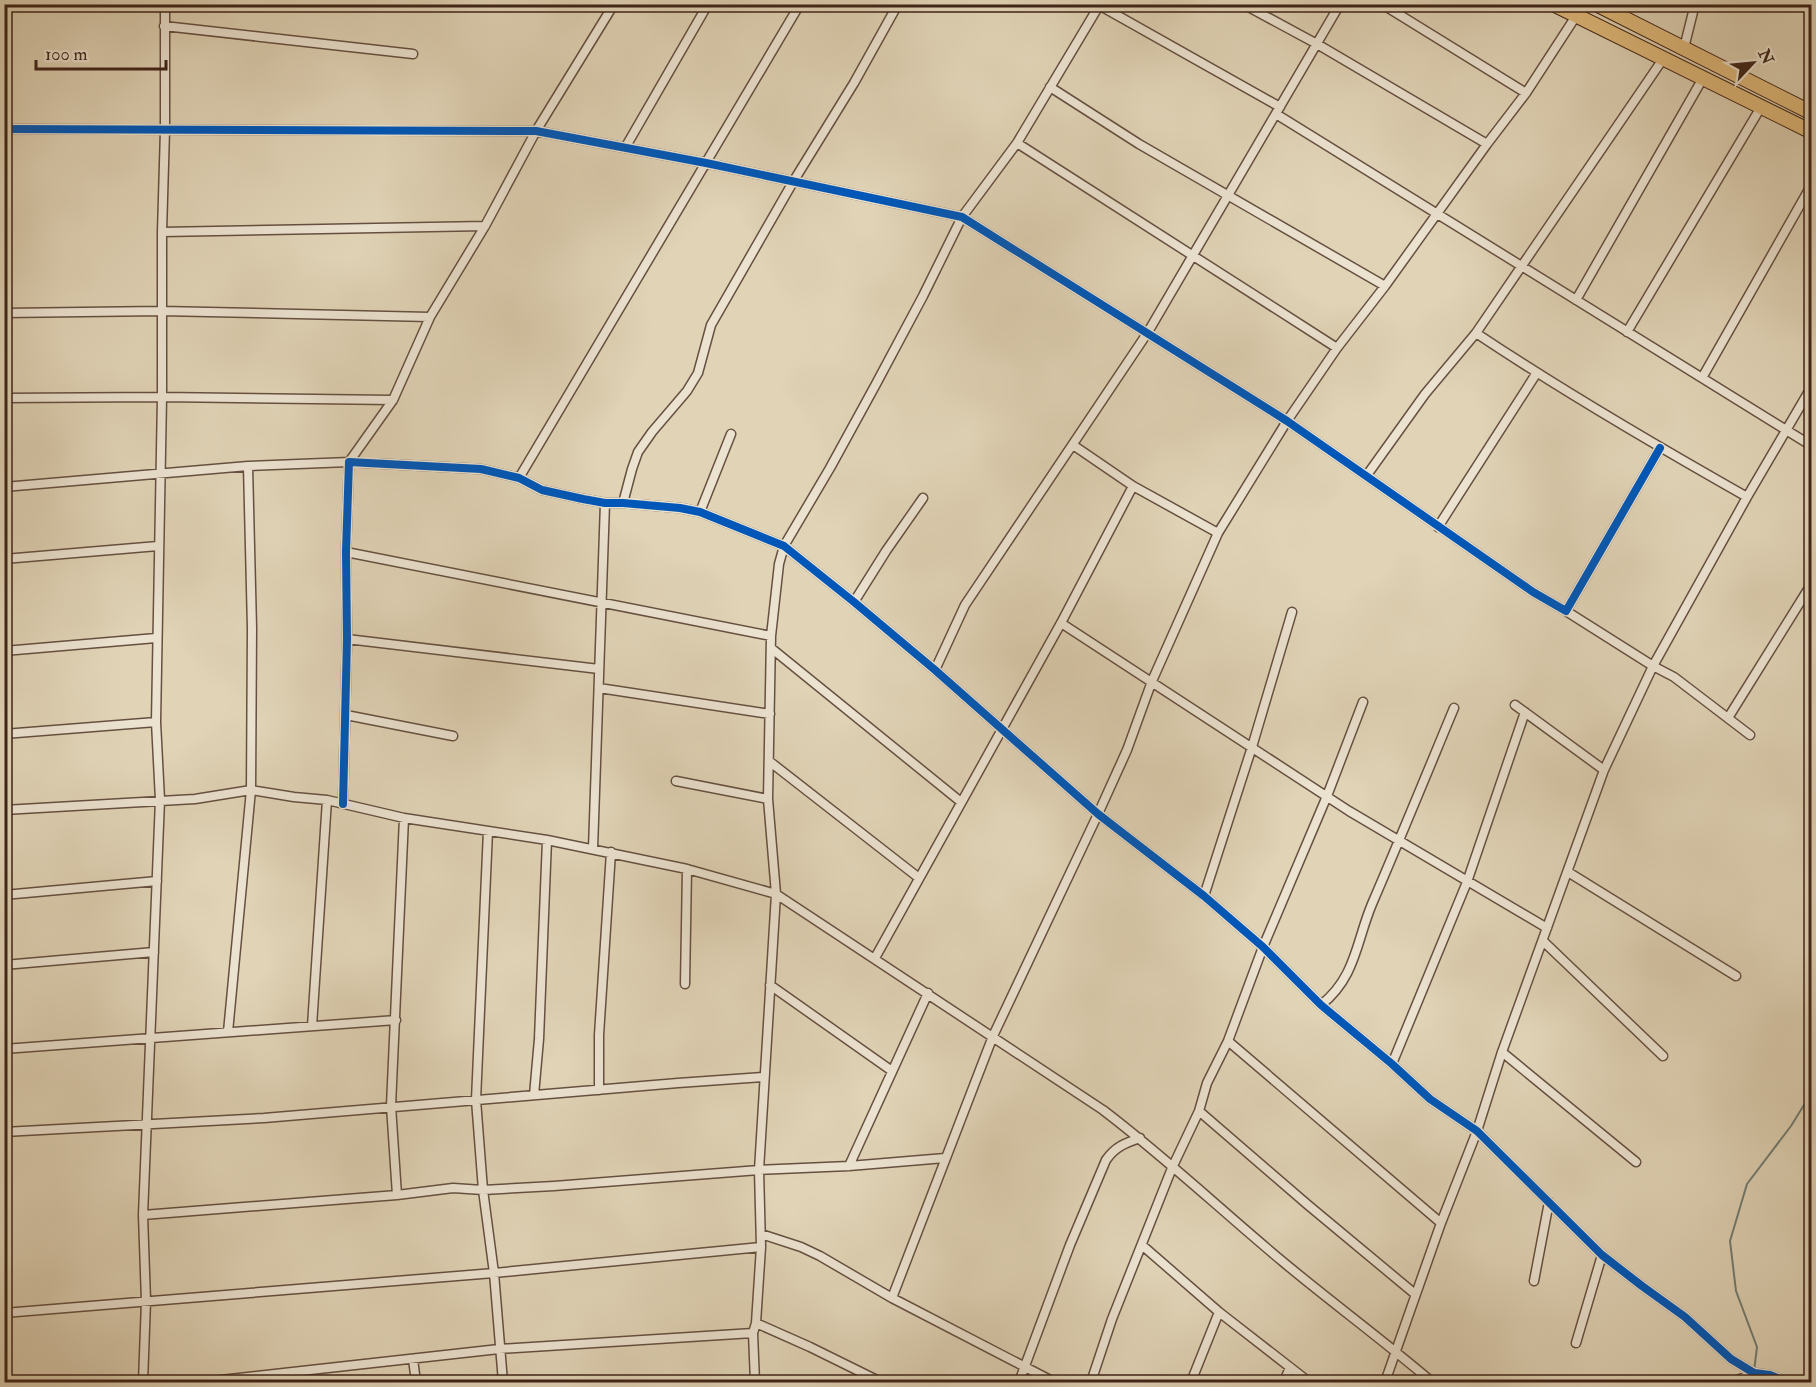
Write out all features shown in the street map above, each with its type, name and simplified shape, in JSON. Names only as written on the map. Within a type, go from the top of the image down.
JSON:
[{"type":"main road","points":[[1553,4],[1812,132]]},
{"type":"main road","points":[[1596,4],[1812,113]]},
{"type":"street","points":[[142,1383],[146,1302],[143,1215],[160,800],[156,722],[156,638],[162,396],[165,4]]},
{"type":"street","points":[[343,804],[349,462],[393,400],[430,317],[485,225],[536,131],[614,4]]},
{"type":"street","points":[[625,148],[708,4]]},
{"type":"street","points":[[519,478],[800,4]]},
{"type":"street","points":[[623,503],[638,452],[687,391],[698,373],[711,325],[793,182],[854,84],[898,4]]},
{"type":"street","points":[[1243,4],[1317,44],[1487,144]]},
{"type":"street","points":[[935,670],[965,605],[1074,446],[1148,332],[1340,4]]},
{"type":"street","points":[[1382,4],[1526,93]]},
{"type":"street","points":[[1684,48],[1695,4]]},
{"type":"street","points":[[755,1383],[753,1333],[756,1323],[761,1247],[759,1170],[776,894],[768,800],[771,636],[776,584],[784,546],[876,384],[962,217],[1017,143],[1099,5],[1278,110],[1522,267],[1812,446]]},
{"type":"street","points":[[892,1298],[993,1036],[1127,750],[1152,681],[1218,533],[1287,421],[1337,348],[1526,93],[1576,16]]},
{"type":"street","points":[[164,26],[413,54]]},
{"type":"street","points":[[1367,475],[1425,394],[1476,333],[1663,59]]},
{"type":"street","points":[[1576,300],[1703,78]]},
{"type":"street","points":[[1050,87],[1139,144],[1385,286]]},
{"type":"street","points":[[1627,332],[1761,107]]},
{"type":"street","points":[[4,129],[536,131],[706,163],[962,217],[1287,421],[1533,592],[1674,677],[1750,735]]},
{"type":"street","points":[[1017,143],[1337,348]]},
{"type":"street","points":[[1702,378],[1812,184]]},
{"type":"street","points":[[162,232],[485,225]]},
{"type":"street","points":[[4,313],[161,311],[430,317]]},
{"type":"street","points":[[1476,333],[1536,374],[1747,497]]},
{"type":"street","points":[[1438,527],[1536,374]]},
{"type":"street","points":[[1385,1383],[1415,1294],[1477,1131],[1502,1052],[1604,770],[1653,666],[1812,386]]},
{"type":"street","points":[[4,398],[162,396],[393,400]]},
{"type":"street","points":[[700,512],[731,434]]},
{"type":"street","points":[[1074,446],[1133,486],[1218,533]]},
{"type":"street","points":[[1566,611],[1660,448]]},
{"type":"street","points":[[4,487],[248,466],[349,462],[481,469],[519,478],[542,490],[605,504],[623,503],[700,512],[784,546],[935,670],[1098,814],[1204,896],[1263,947],[1321,1005],[1430,1099],[1477,1131],[1602,1255],[1685,1317],[1731,1359],[1754,1373],[1787,1383]]},
{"type":"street","points":[[228,1032],[250,790],[252,628],[248,466]]},
{"type":"street","points":[[875,958],[1061,622],[1133,486]]},
{"type":"street","points":[[854,602],[923,498]]},
{"type":"street","points":[[593,849],[605,504]]},
{"type":"street","points":[[4,559],[158,546]]},
{"type":"street","points":[[346,552],[771,636]]},
{"type":"street","points":[[1728,718],[1812,583]]},
{"type":"street","points":[[1204,896],[1292,612]]},
{"type":"street","points":[[1061,622],[1399,842],[1546,928]]},
{"type":"street","points":[[4,651],[156,638]]},
{"type":"street","points":[[347,639],[599,669]]},
{"type":"street","points":[[771,648],[961,802]]},
{"type":"street","points":[[599,688],[770,714]]},
{"type":"street","points":[[1091,1383],[1112,1319],[1143,1246],[1172,1168],[1199,1112],[1207,1083],[1228,1041],[1263,947],[1327,796],[1363,702]]},
{"type":"street","points":[[1515,705],[1604,770]]},
{"type":"street","points":[[1321,1005],[1339,988],[1353,962],[1371,908],[1454,708]]},
{"type":"street","points":[[1392,1064],[1467,882],[1525,712]]},
{"type":"street","points":[[346,715],[453,736]]},
{"type":"street","points":[[4,734],[156,722]]},
{"type":"street","points":[[769,761],[919,878]]},
{"type":"street","points":[[676,781],[768,800]]},
{"type":"street","points":[[4,810],[195,799],[250,790],[327,800],[404,818],[611,852],[687,869],[776,894],[1103,1110],[1140,1138],[1281,1260],[1432,1383]]},
{"type":"street","points":[[312,1026],[327,800]]},
{"type":"street","points":[[397,1195],[391,1106],[404,818]]},
{"type":"street","points":[[488,831],[476,1100],[503,1383]]},
{"type":"street","points":[[534,1095],[539,1040],[547,840]]},
{"type":"street","points":[[599,1090],[599,1035],[611,852]]},
{"type":"street","points":[[685,984],[687,869]]},
{"type":"street","points":[[1568,872],[1736,976]]},
{"type":"street","points":[[4,895],[157,881]]},
{"type":"street","points":[[1543,941],[1663,1056]]},
{"type":"street","points":[[4,965],[154,952]]},
{"type":"street","points":[[770,985],[892,1071]]},
{"type":"street","points":[[849,1166],[928,993]]},
{"type":"street","points":[[4,1049],[396,1020]]},
{"type":"street","points":[[1228,1041],[1441,1223]]},
{"type":"street","points":[[1502,1052],[1636,1162]]},
{"type":"street","points":[[4,1132],[264,1118],[763,1077]]},
{"type":"street","points":[[1199,1112],[1415,1294]]},
{"type":"street","points":[[1019,1383],[1070,1245],[1106,1160],[1119,1146],[1140,1138]]},
{"type":"street","points":[[143,1215],[397,1195],[453,1188],[483,1190],[554,1186],[945,1158]]},
{"type":"street","points":[[1534,1281],[1549,1202]]},
{"type":"street","points":[[760,1234],[801,1247],[892,1298],[1054,1383]]},
{"type":"street","points":[[1143,1246],[1219,1312],[1309,1383]]},
{"type":"street","points":[[4,1312],[494,1273],[761,1247]]},
{"type":"street","points":[[1576,1343],[1602,1255]]},
{"type":"street","points":[[1191,1383],[1219,1312]]},
{"type":"street","points":[[756,1323],[881,1383]]},
{"type":"street","points":[[203,1383],[499,1349],[753,1333]]},
{"type":"street","points":[[414,1359],[416,1383]]},
{"type":"street","points":[[1284,1383],[1290,1367]]},
{"type":"street","points":[[1733,1383],[1754,1373]]},
{"type":"waterway","points":[[1754,1371],[1757,1347],[1736,1291],[1730,1241],[1747,1184],[1791,1126],[1812,1092]]},
{"type":"cycle path","points":[[4,129],[536,131],[706,163],[962,217],[1287,421],[1533,592],[1566,611],[1660,448]]},
{"type":"cycle path","points":[[343,804],[349,462],[481,469],[519,478],[542,490],[583,499],[700,512],[784,546],[854,602],[1098,814],[1204,896],[1263,947],[1321,1005],[1430,1099],[1477,1131],[1602,1255],[1685,1317],[1731,1359],[1754,1373],[1770,1375],[1787,1382]]}]
